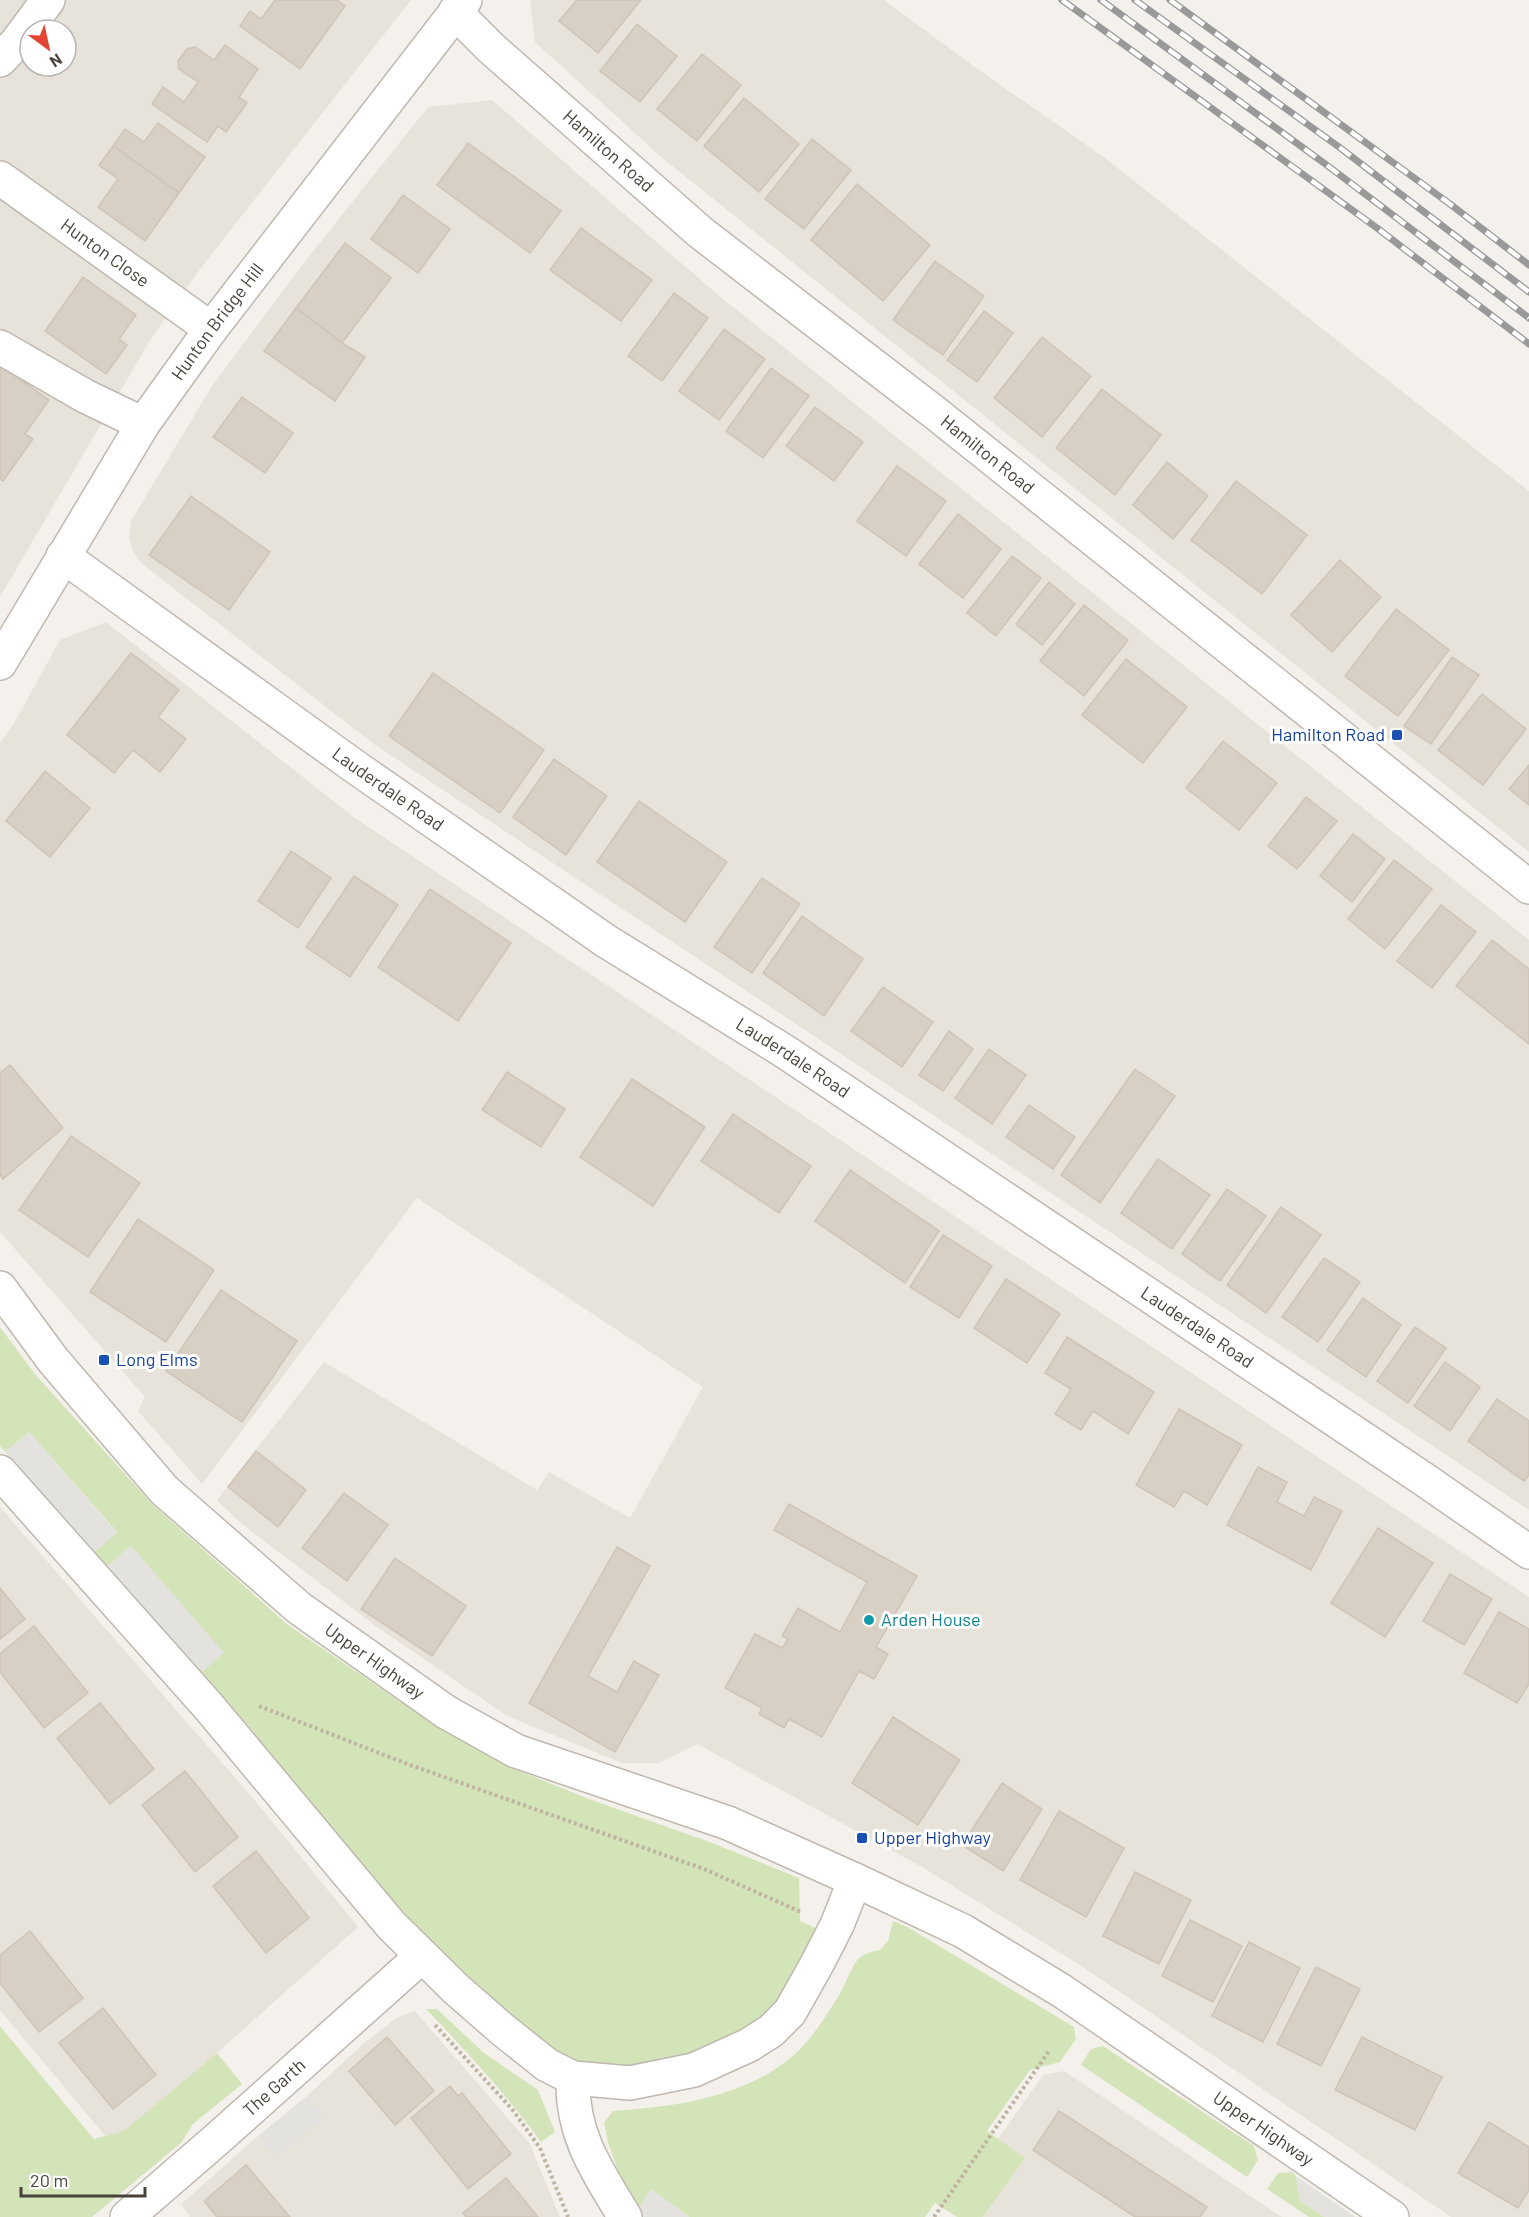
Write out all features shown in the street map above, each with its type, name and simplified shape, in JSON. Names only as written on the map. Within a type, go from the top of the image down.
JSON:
[{"type":"street","points":[[0,60],[17,42],[48,0]]},
{"type":"street","name":"Hunton Bridge Hill","points":[[0,663],[143,424],[211,329],[460,6]]},
{"type":"street","name":"Hamilton Road","points":[[460,6],[491,48],[700,232],[934,412],[1529,887]]},
{"type":"street","name":"Hunton Close","points":[[0,178],[211,329]]},
{"type":"street","points":[[0,347],[85,396],[143,424]]},
{"type":"street","name":"Lauderdale Road","points":[[63,556],[354,766],[606,941],[784,1051],[1529,1552]]},
{"type":"street","name":"Upper Highway","points":[[0,1288],[53,1360],[164,1490],[299,1608],[446,1712],[516,1751],[728,1823],[963,1931],[1062,1990],[1392,2217]]},
{"type":"street","points":[[0,1473],[208,1707],[391,1925],[503,2030],[548,2065],[573,2078],[630,2083],[694,2070],[749,2046],[771,2031],[790,2012],[817,1964],[837,1925],[855,1880]]},
{"type":"street","name":"The Garth","points":[[127,2217],[422,1956]]},
{"type":"street","points":[[573,2078],[572,2101],[589,2157],[625,2217]]},
{"type":"path","points":[[255,1704],[410,1765],[704,1869],[810,1916]]},
{"type":"path","points":[[428,2018],[512,2109],[540,2148],[568,2217]]},
{"type":"path","points":[[934,2217],[1049,2051]]},
{"type":"shaded area","points":[[0,0],[411,0],[201,268],[152,337],[0,597]]},
{"type":"shaded area","points":[[530,0],[884,0],[1101,155],[1529,491],[1529,852],[661,157],[535,42]]},
{"type":"shaded area","points":[[492,100],[723,299],[1529,940],[1529,1510],[375,745],[142,564],[133,551],[129,537],[131,521],[212,386],[299,269],[428,107]]},
{"type":"shaded area","points":[[106,622],[355,818],[1529,1597],[1529,2217],[1451,2217],[1086,1969],[922,1867],[697,1744],[659,1763],[622,1763],[507,1716],[377,1627],[238,1521],[217,1500],[324,1362],[537,1490],[549,1472],[630,1518],[703,1387],[417,1198],[202,1484],[138,1411],[145,1397],[0,1232],[0,743],[14,723],[60,640]]},
{"type":"shaded area","points":[[29,1432],[117,1533],[93,1553],[5,1452]]},
{"type":"shaded area","points":[[0,1507],[257,1803],[358,1927],[217,2053],[124,2132],[106,2137],[0,2010]]},
{"type":"shaded area","points":[[131,1546],[224,1653],[198,1675],[105,1568]]},
{"type":"shaded area","points":[[415,2011],[530,2144],[560,2217],[190,2217],[181,2204],[258,2136],[277,2158],[325,2117],[307,2096],[364,2043],[398,2017]]},
{"type":"shaded area","points":[[1064,2071],[1282,2217],[983,2217],[1025,2158],[998,2139],[1043,2075]]},
{"type":"shaded area","points":[[307,2096],[325,2117],[277,2158],[258,2136]]},
{"type":"shaded area","points":[[1296,2176],[1355,2217],[1324,2217],[1300,2200]]},
{"type":"shaded area","points":[[651,2189],[689,2217],[637,2217],[634,2215]]},
{"type":"green space","points":[[0,1327],[35,1374],[151,1503],[288,1625],[436,1726],[509,1767],[799,1878],[800,1921],[817,1929],[795,1977],[780,1999],[746,2031],[728,2042],[687,2057],[644,2065],[622,2066],[578,2064],[553,2054],[397,1915],[247,1724],[198,1675],[223,1653],[131,1546],[105,1568],[93,1553],[117,1532],[29,1432],[5,1452],[0,1446]]},
{"type":"green space","points":[[893,1921],[909,1928],[1074,2027],[1076,2039],[1060,2062],[1030,2070],[987,2131],[1025,2158],[983,2217],[957,2217],[935,2203],[925,2217],[689,2217],[651,2189],[634,2215],[608,2143],[604,2122],[613,2111],[659,2107],[706,2098],[728,2092],[770,2072],[789,2059],[812,2036],[842,1990],[859,1958],[869,1952],[880,1950],[888,1941]]},
{"type":"green space","points":[[426,2009],[437,2009],[484,2053],[538,2090],[555,2132],[541,2142],[486,2074]]},
{"type":"green space","points":[[0,2026],[94,2139],[124,2131],[217,2053],[242,2084],[193,2124],[181,2143],[92,2217],[0,2217]]},
{"type":"green space","points":[[1103,2046],[1254,2146],[1258,2160],[1247,2177],[1081,2065],[1091,2049]]},
{"type":"green space","points":[[1292,2172],[1296,2176],[1300,2200],[1324,2217],[1309,2217],[1267,2189],[1278,2173]]},
{"type":"building","points":[[275,0],[337,0],[345,6],[300,69],[240,26],[250,11],[261,19]]},
{"type":"building","points":[[577,0],[641,0],[598,53],[559,21]]},
{"type":"building","points":[[637,24],[677,56],[640,102],[600,71]]},
{"type":"building","points":[[225,45],[258,69],[239,97],[247,103],[226,132],[218,126],[207,142],[152,104],[163,87],[184,102],[198,82],[179,69],[178,61],[187,49],[195,47],[214,60]]},
{"type":"building","points":[[702,54],[741,85],[697,141],[657,109]]},
{"type":"building","points":[[744,98],[799,144],[759,192],[704,146]]},
{"type":"building","points":[[158,123],[205,157],[179,193],[113,146],[125,129],[144,142]]},
{"type":"building","points":[[812,139],[851,170],[804,229],[765,199]]},
{"type":"building","points":[[468,143],[561,211],[530,253],[437,185]]},
{"type":"building","points":[[113,146],[179,193],[145,241],[98,207],[118,179],[99,165]]},
{"type":"building","points":[[857,184],[930,245],[883,301],[811,240]]},
{"type":"building","points":[[403,195],[450,229],[418,273],[371,239]]},
{"type":"building","points":[[581,228],[652,280],[621,321],[550,270]]},
{"type":"building","points":[[345,243],[391,278],[342,343],[296,308]]},
{"type":"building","points":[[935,261],[984,296],[943,355],[893,320]]},
{"type":"building","points":[[83,277],[136,315],[119,339],[127,345],[106,374],[45,331]]},
{"type":"building","points":[[674,293],[708,318],[662,381],[628,356]]},
{"type":"building","points":[[296,308],[342,343],[365,357],[335,401],[264,351]]},
{"type":"building","points":[[984,311],[1013,333],[977,382],[947,360]]},
{"type":"building","points":[[724,329],[765,359],[719,420],[679,391]]},
{"type":"building","points":[[1042,337],[1091,376],[1042,437],[994,398]]},
{"type":"building","points":[[0,365],[49,400],[25,434],[33,439],[3,481],[0,479]]},
{"type":"building","points":[[771,368],[809,396],[763,458],[726,431]]},
{"type":"building","points":[[1102,389],[1161,435],[1115,495],[1056,448]]},
{"type":"building","points":[[242,397],[293,433],[265,473],[213,437]]},
{"type":"building","points":[[815,407],[863,442],[834,481],[786,446]]},
{"type":"building","points":[[1167,462],[1208,496],[1173,539],[1133,505]]},
{"type":"building","points":[[897,466],[946,501],[906,556],[857,521]]},
{"type":"building","points":[[1236,481],[1307,535],[1262,594],[1191,540]]},
{"type":"building","points":[[191,496],[270,552],[229,610],[149,555]]},
{"type":"building","points":[[958,514],[1001,549],[963,598],[919,564]]},
{"type":"building","points":[[1012,556],[1041,578],[996,636],[967,613]]},
{"type":"building","points":[[1340,560],[1381,597],[1332,652],[1291,615]]},
{"type":"building","points":[[1049,582],[1075,604],[1042,645],[1016,624]]},
{"type":"building","points":[[1084,605],[1128,640],[1084,696],[1040,661]]},
{"type":"building","points":[[1396,609],[1449,650],[1398,716],[1345,676]]},
{"type":"building","points":[[131,653],[179,690],[158,717],[186,739],[160,772],[133,750],[114,773],[67,735]]},
{"type":"building","points":[[1452,657],[1479,675],[1431,744],[1404,726]]},
{"type":"building","points":[[1126,659],[1187,707],[1143,763],[1082,715]]},
{"type":"building","points":[[433,673],[544,750],[500,813],[389,736]]},
{"type":"building","points":[[1482,694],[1526,729],[1483,785],[1438,750]]},
{"type":"building","points":[[1223,741],[1277,783],[1239,830],[1186,788]]},
{"type":"building","points":[[554,759],[607,796],[566,855],[513,817]]},
{"type":"building","points":[[1529,765],[1529,805],[1509,789]]},
{"type":"building","points":[[45,771],[90,808],[50,857],[6,821]]},
{"type":"building","points":[[1306,797],[1337,821],[1297,869],[1268,846]]},
{"type":"building","points":[[639,801],[727,862],[685,922],[597,862]]},
{"type":"building","points":[[1353,834],[1385,859],[1352,902],[1320,876]]},
{"type":"building","points":[[291,851],[331,878],[298,928],[258,901]]},
{"type":"building","points":[[1394,860],[1432,889],[1385,949],[1348,919]]},
{"type":"building","points":[[354,876],[398,905],[350,977],[306,947]]},
{"type":"building","points":[[762,878],[800,904],[752,973],[714,947]]},
{"type":"building","points":[[430,889],[511,943],[458,1021],[378,967]]},
{"type":"building","points":[[1441,905],[1476,932],[1432,988],[1397,961]]},
{"type":"building","points":[[802,916],[863,959],[824,1016],[763,973]]},
{"type":"building","points":[[1492,940],[1529,969],[1529,1044],[1456,986]]},
{"type":"building","points":[[883,987],[933,1022],[902,1067],[851,1031]]},
{"type":"building","points":[[949,1031],[973,1049],[943,1091],[919,1075]]},
{"type":"building","points":[[989,1049],[1026,1075],[992,1124],[955,1098]]},
{"type":"building","points":[[10,1065],[63,1128],[3,1179],[0,1174],[0,1073]]},
{"type":"building","points":[[1135,1069],[1175,1096],[1100,1203],[1061,1175]]},
{"type":"building","points":[[507,1072],[565,1109],[541,1147],[482,1110]]},
{"type":"building","points":[[632,1079],[705,1127],[653,1206],[580,1157]]},
{"type":"building","points":[[1029,1105],[1075,1137],[1053,1169],[1006,1137]]},
{"type":"building","points":[[733,1114],[811,1166],[779,1213],[701,1161]]},
{"type":"building","points":[[71,1136],[140,1183],[88,1257],[19,1210]]},
{"type":"building","points":[[1158,1159],[1210,1195],[1172,1249],[1121,1213]]},
{"type":"building","points":[[850,1170],[939,1231],[905,1283],[815,1221]]},
{"type":"building","points":[[1227,1189],[1266,1216],[1220,1281],[1182,1254]]},
{"type":"building","points":[[1281,1207],[1321,1235],[1266,1313],[1227,1285]]},
{"type":"building","points":[[138,1219],[214,1270],[166,1342],[90,1292]]},
{"type":"building","points":[[943,1235],[992,1266],[959,1318],[910,1287]]},
{"type":"building","points":[[1324,1258],[1360,1282],[1318,1342],[1282,1317]]},
{"type":"building","points":[[1006,1279],[1060,1314],[1027,1363],[974,1328]]},
{"type":"building","points":[[221,1290],[297,1341],[242,1422],[166,1371]]},
{"type":"building","points":[[1363,1298],[1401,1325],[1366,1377],[1327,1350]]},
{"type":"building","points":[[1415,1327],[1446,1348],[1408,1403],[1377,1381]]},
{"type":"building","points":[[1067,1337],[1154,1392],[1128,1434],[1093,1411],[1081,1430],[1055,1414],[1071,1389],[1045,1373]]},
{"type":"building","points":[[1445,1362],[1480,1387],[1450,1431],[1414,1406]]},
{"type":"building","points":[[1497,1399],[1529,1421],[1529,1475],[1524,1481],[1468,1441]]},
{"type":"building","points":[[1179,1409],[1242,1445],[1207,1505],[1184,1491],[1174,1507],[1136,1485]]},
{"type":"building","points":[[256,1451],[306,1490],[278,1527],[228,1487]]},
{"type":"building","points":[[1258,1467],[1287,1482],[1277,1502],[1304,1516],[1314,1497],[1342,1511],[1311,1570],[1227,1525]]},
{"type":"building","points":[[344,1493],[388,1525],[347,1581],[302,1548]]},
{"type":"building","name":"Arden House","points":[[789,1504],[917,1576],[876,1647],[888,1654],[874,1679],[859,1671],[822,1737],[789,1719],[784,1728],[759,1714],[762,1708],[725,1688],[755,1634],[782,1648],[788,1639],[782,1636],[798,1608],[840,1632],[867,1582],[774,1530]]},
{"type":"building","points":[[1378,1528],[1433,1563],[1385,1637],[1331,1603]]},
{"type":"building","points":[[617,1547],[650,1566],[588,1676],[617,1692],[634,1661],[659,1675],[615,1752],[529,1703]]},
{"type":"building","points":[[395,1558],[466,1606],[432,1656],[361,1609]]},
{"type":"building","points":[[1450,1574],[1492,1599],[1464,1645],[1423,1621]]},
{"type":"building","points":[[0,1588],[25,1619],[0,1639]]},
{"type":"building","points":[[1499,1612],[1529,1629],[1529,1684],[1517,1703],[1464,1673]]},
{"type":"building","points":[[34,1626],[88,1693],[44,1728],[0,1672],[0,1654]]},
{"type":"building","points":[[100,1703],[154,1769],[110,1804],[57,1738]]},
{"type":"building","points":[[893,1717],[960,1760],[918,1825],[852,1783]]},
{"type":"building","points":[[185,1771],[238,1837],[195,1872],[142,1805]]},
{"type":"building","points":[[1002,1783],[1042,1809],[1003,1871],[962,1845]]},
{"type":"building","points":[[1059,1811],[1124,1848],[1086,1917],[1020,1880]]},
{"type":"building","points":[[256,1851],[309,1918],[266,1953],[213,1886]]},
{"type":"building","points":[[1135,1872],[1191,1900],[1159,1964],[1103,1936]]},
{"type":"building","points":[[1190,1920],[1242,1946],[1213,2002],[1162,1976]]},
{"type":"building","points":[[30,1931],[83,1998],[39,2032],[0,1983],[0,1955]]},
{"type":"building","points":[[1249,1942],[1300,1968],[1263,2042],[1212,2016]]},
{"type":"building","points":[[1316,1967],[1360,1989],[1321,2066],[1277,2044]]},
{"type":"building","points":[[103,2008],[156,2075],[113,2109],[59,2043]]},
{"type":"building","points":[[387,2037],[434,2091],[395,2125],[349,2071]]},
{"type":"building","points":[[1362,2037],[1442,2077],[1415,2130],[1335,2090]]},
{"type":"building","points":[[450,2086],[458,2096],[462,2093],[511,2154],[468,2189],[411,2118]]},
{"type":"building","points":[[1059,2111],[1207,2207],[1200,2217],[1135,2217],[1033,2150]]},
{"type":"building","points":[[1489,2122],[1529,2147],[1529,2190],[1518,2208],[1458,2173]]},
{"type":"building","points":[[246,2165],[290,2217],[217,2217],[204,2201]]},
{"type":"building","points":[[506,2178],[538,2217],[466,2217],[463,2213]]},
{"type":"railway","points":[[1062,0],[1377,228],[1529,344]]},
{"type":"railway","points":[[1101,0],[1328,166],[1529,318]]},
{"type":"railway","points":[[1135,0],[1339,147],[1529,292]]},
{"type":"railway","points":[[1170,0],[1450,204],[1529,265]]},
{"type":"place","name":"Hamilton Road","points":[[1397,735]]},
{"type":"place","name":"Long Elms","points":[[104,1360]]},
{"type":"place","name":"Arden House","points":[[869,1620]]},
{"type":"place","name":"Upper Highway","points":[[862,1838]]}]
